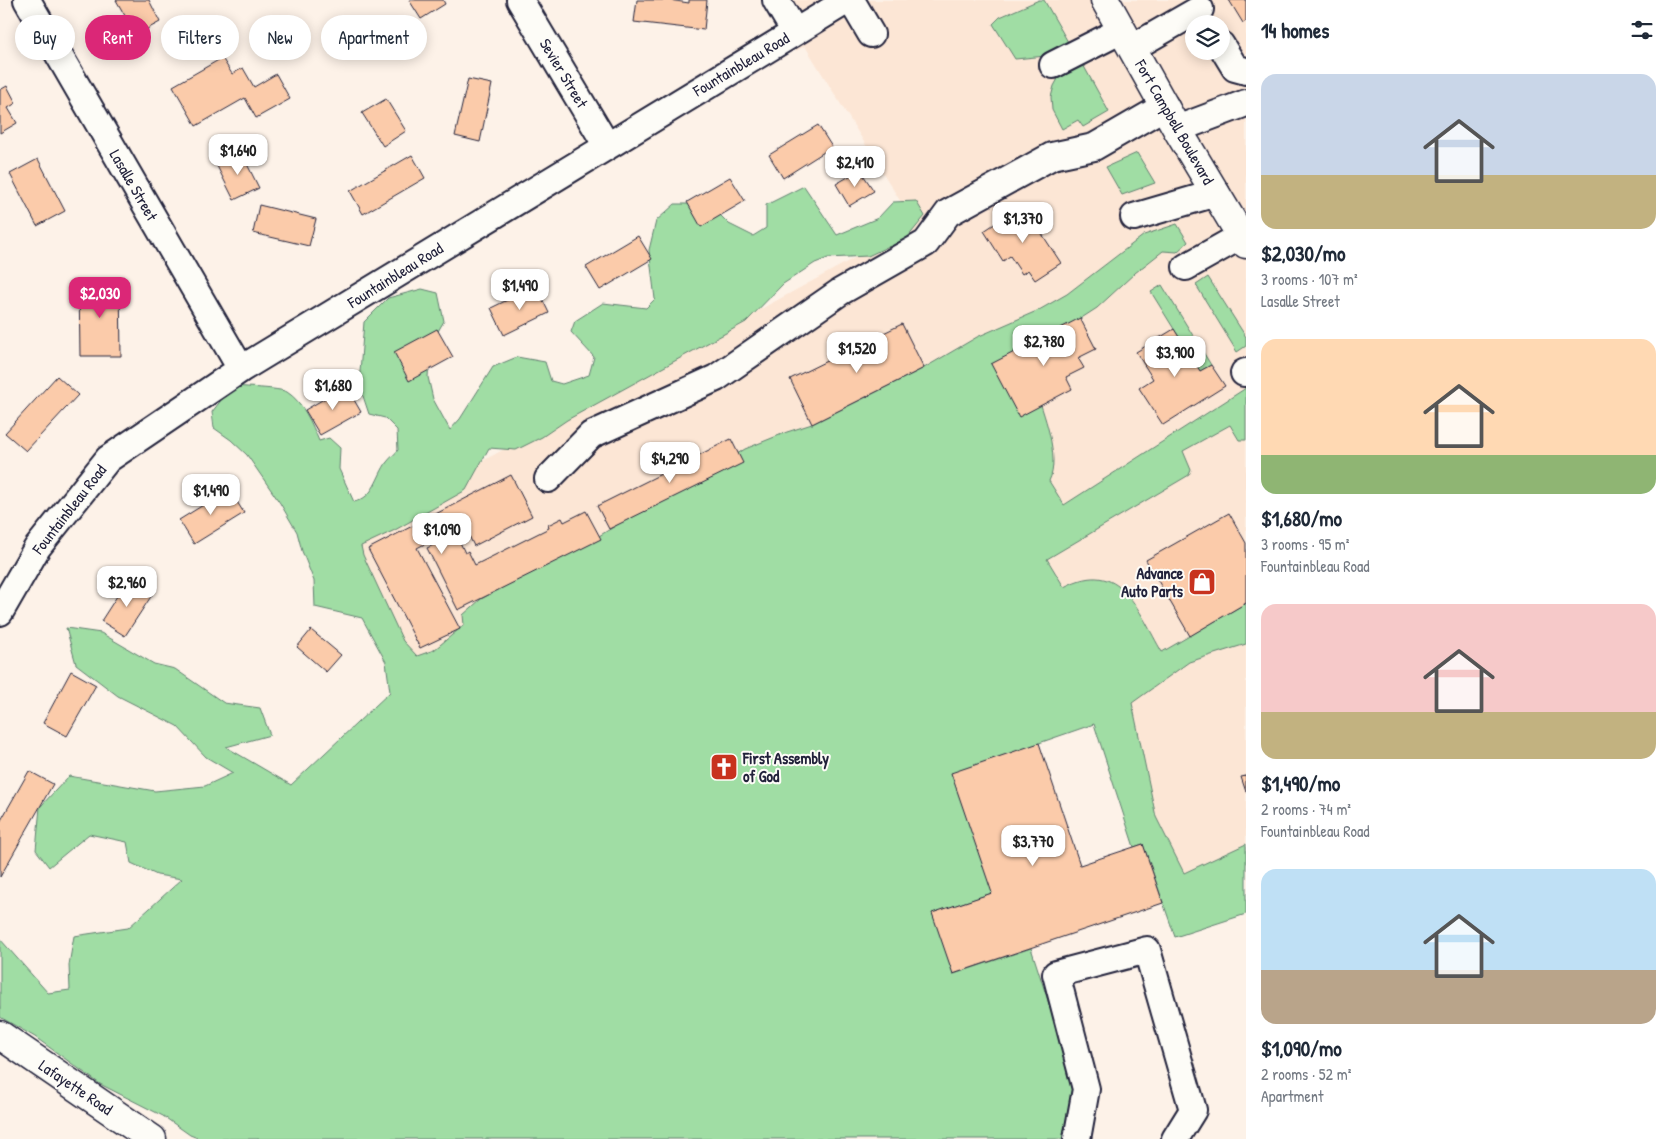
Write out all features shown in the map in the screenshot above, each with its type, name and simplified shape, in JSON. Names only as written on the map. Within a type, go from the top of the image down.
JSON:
[{"type":"main road","name":"Fort Campbell Boulevard","points":[[1105,0],[1177,130],[1244,240]]},
{"type":"main road","name":"Lafayette Road","points":[[0,1035],[152,1139]]},
{"type":"street","name":"Lasalle Street","points":[[27,0],[241,369]]},
{"type":"street","name":"Sevier Street","points":[[520,0],[607,146]]},
{"type":"street","points":[[776,0],[795,32]]},
{"type":"street","name":"Fountainbleau Road","points":[[0,612],[37,548],[108,459],[241,369],[849,0]]},
{"type":"street","points":[[849,0],[871,34]]},
{"type":"street","points":[[1053,65],[1201,11]]},
{"type":"street","points":[[1230,60],[1235,68],[1246,72]]},
{"type":"street","points":[[1177,130],[1246,103]]},
{"type":"street","points":[[548,478],[591,435],[716,378],[840,292],[926,243],[948,213],[1052,156],[1094,147],[1165,106]]},
{"type":"street","points":[[1134,217],[1216,193]]},
{"type":"street","points":[[1186,267],[1244,240]]},
{"type":"street","points":[[1077,1139],[1086,1089],[1056,974],[1146,950],[1193,1110],[1175,1139]]},
{"type":"shaded area","points":[[767,0],[1246,0],[1246,870],[1176,893],[1119,712],[403,685],[323,548],[915,225],[805,46],[796,51]]},
{"type":"green space","points":[[1039,0],[1044,0],[1068,42],[1046,56],[1015,59],[993,24],[1000,17]]},
{"type":"green space","points":[[1081,61],[1109,112],[1083,127],[1078,120],[1062,129],[1052,110],[1051,97],[1054,86],[1060,75]]},
{"type":"green space","points":[[1137,153],[1155,183],[1122,195],[1106,167]]},
{"type":"green space","name":"First Assembly of God","points":[[804,186],[837,235],[878,218],[893,202],[916,201],[925,216],[903,243],[887,247],[868,256],[828,258],[815,263],[783,284],[746,322],[567,420],[542,437],[516,450],[489,448],[466,490],[395,530],[361,546],[363,555],[403,641],[417,656],[434,650],[464,625],[463,615],[481,599],[599,536],[668,493],[745,449],[812,424],[924,368],[977,337],[1039,310],[1067,294],[1144,235],[1177,224],[1188,242],[1177,252],[1163,251],[1135,273],[1097,308],[1080,319],[1035,388],[1050,434],[1053,460],[1049,481],[1064,505],[1246,388],[1246,440],[1239,440],[1230,425],[1183,451],[1191,470],[1189,475],[1047,559],[1064,587],[1084,579],[1100,578],[1114,583],[1125,592],[1135,605],[1162,652],[1246,603],[1246,644],[1189,662],[1132,703],[1156,817],[1184,873],[1246,844],[1246,914],[1175,937],[1143,844],[1134,847],[1094,724],[1039,743],[992,893],[933,913],[954,974],[1031,948],[1078,1094],[1069,1139],[200,1139],[190,1135],[163,1116],[100,1084],[35,1037],[0,1017],[0,939],[48,993],[70,990],[69,965],[74,936],[128,928],[182,879],[157,875],[131,863],[127,842],[89,834],[49,867],[36,850],[40,807],[69,776],[155,791],[205,786],[233,773],[206,757],[177,726],[118,696],[76,664],[66,628],[101,633],[154,664],[175,669],[224,703],[260,708],[270,735],[226,747],[291,785],[390,692],[386,662],[362,618],[315,607],[314,581],[302,551],[297,532],[280,503],[247,455],[214,428],[212,412],[232,386],[277,390],[287,392],[293,396],[306,414],[319,441],[329,438],[340,448],[339,469],[354,502],[371,491],[383,468],[398,450],[397,430],[385,418],[369,414],[359,384],[364,322],[388,298],[422,289],[438,293],[444,321],[430,345],[428,377],[433,399],[450,430],[460,419],[493,367],[517,357],[545,362],[551,381],[562,384],[589,375],[594,357],[571,332],[575,321],[603,303],[646,308],[655,299],[649,250],[656,221],[675,204],[709,204],[729,224],[753,236],[766,228],[766,205]]},
{"type":"green space","points":[[1208,277],[1246,337],[1246,346],[1237,352],[1196,285]]},
{"type":"green space","points":[[1162,285],[1211,365],[1200,371],[1151,292]]},
{"type":"building","points":[[116,0],[149,0],[160,22],[151,27],[151,15],[125,15]]},
{"type":"building","points":[[409,0],[443,0],[445,4],[427,15],[418,15]]},
{"type":"building","points":[[637,0],[669,0],[689,3],[689,0],[707,0],[704,30],[634,22]]},
{"type":"building","points":[[1229,0],[1246,0],[1246,21],[1243,23]]},
{"type":"building","points":[[218,60],[223,60],[232,74],[243,68],[254,87],[276,74],[290,99],[256,118],[245,98],[196,126],[173,86]]},
{"type":"building","points":[[468,79],[492,84],[480,142],[455,136]]},
{"type":"building","points":[[7,86],[16,103],[8,108],[17,123],[0,133],[0,90]]},
{"type":"building","points":[[386,99],[406,131],[383,146],[362,113]]},
{"type":"building","points":[[818,125],[832,147],[783,178],[769,155]]},
{"type":"building","points":[[241,152],[259,188],[234,200],[216,164]]},
{"type":"building","points":[[412,155],[425,178],[363,214],[350,191]]},
{"type":"building","points":[[38,159],[65,211],[37,226],[10,174]]},
{"type":"building","points":[[860,170],[874,191],[849,206],[836,184]]},
{"type":"building","points":[[730,177],[745,201],[701,227],[687,202]]},
{"type":"building","points":[[259,205],[316,219],[309,246],[253,233]]},
{"type":"building","points":[[1023,205],[1061,263],[1035,280],[1028,270],[1022,274],[1010,256],[1003,261],[984,231]]},
{"type":"building","points":[[638,236],[652,259],[600,290],[586,267]]},
{"type":"building","points":[[120,281],[121,356],[80,356],[79,282]]},
{"type":"building","points":[[536,286],[549,313],[504,335],[491,308]]},
{"type":"building","points":[[1080,318],[1096,349],[1078,358],[1084,368],[1066,377],[1072,389],[1019,417],[991,364]]},
{"type":"building","points":[[902,324],[924,368],[812,424],[790,379]]},
{"type":"building","points":[[437,329],[453,357],[409,381],[394,352]]},
{"type":"building","points":[[1174,329],[1200,371],[1211,365],[1225,386],[1163,425],[1139,388],[1153,379],[1136,352]]},
{"type":"building","points":[[57,376],[78,395],[26,451],[5,433]]},
{"type":"building","points":[[346,386],[361,412],[320,435],[305,410]]},
{"type":"building","points":[[731,439],[743,463],[609,529],[597,506]]},
{"type":"building","points":[[511,475],[532,516],[474,546],[463,524],[417,548],[460,629],[420,648],[368,549]]},
{"type":"building","points":[[229,489],[244,513],[194,544],[179,520]]},
{"type":"building","points":[[586,511],[601,539],[458,610],[427,548],[456,534],[465,553],[468,551],[475,565],[549,528],[548,525],[562,518],[564,522]]},
{"type":"building","name":"Advance Auto Parts","points":[[1229,513],[1246,543],[1246,603],[1190,636],[1146,560]]},
{"type":"building","points":[[128,579],[152,595],[125,636],[101,621]]},
{"type":"building","points":[[311,630],[341,655],[326,672],[297,647]]},
{"type":"building","points":[[71,671],[96,685],[67,736],[43,723]]},
{"type":"building","points":[[1039,743],[1080,865],[1143,844],[1163,903],[953,974],[932,913],[992,893],[951,773]]},
{"type":"building","points":[[29,771],[53,784],[0,877],[0,822]]},
{"type":"building","points":[[1246,776],[1246,792],[1241,777]]},
{"type":"place","name":"Advance Auto Parts","points":[[1202,582]]},
{"type":"place","name":"First Assembly of God","points":[[724,767]]}]
